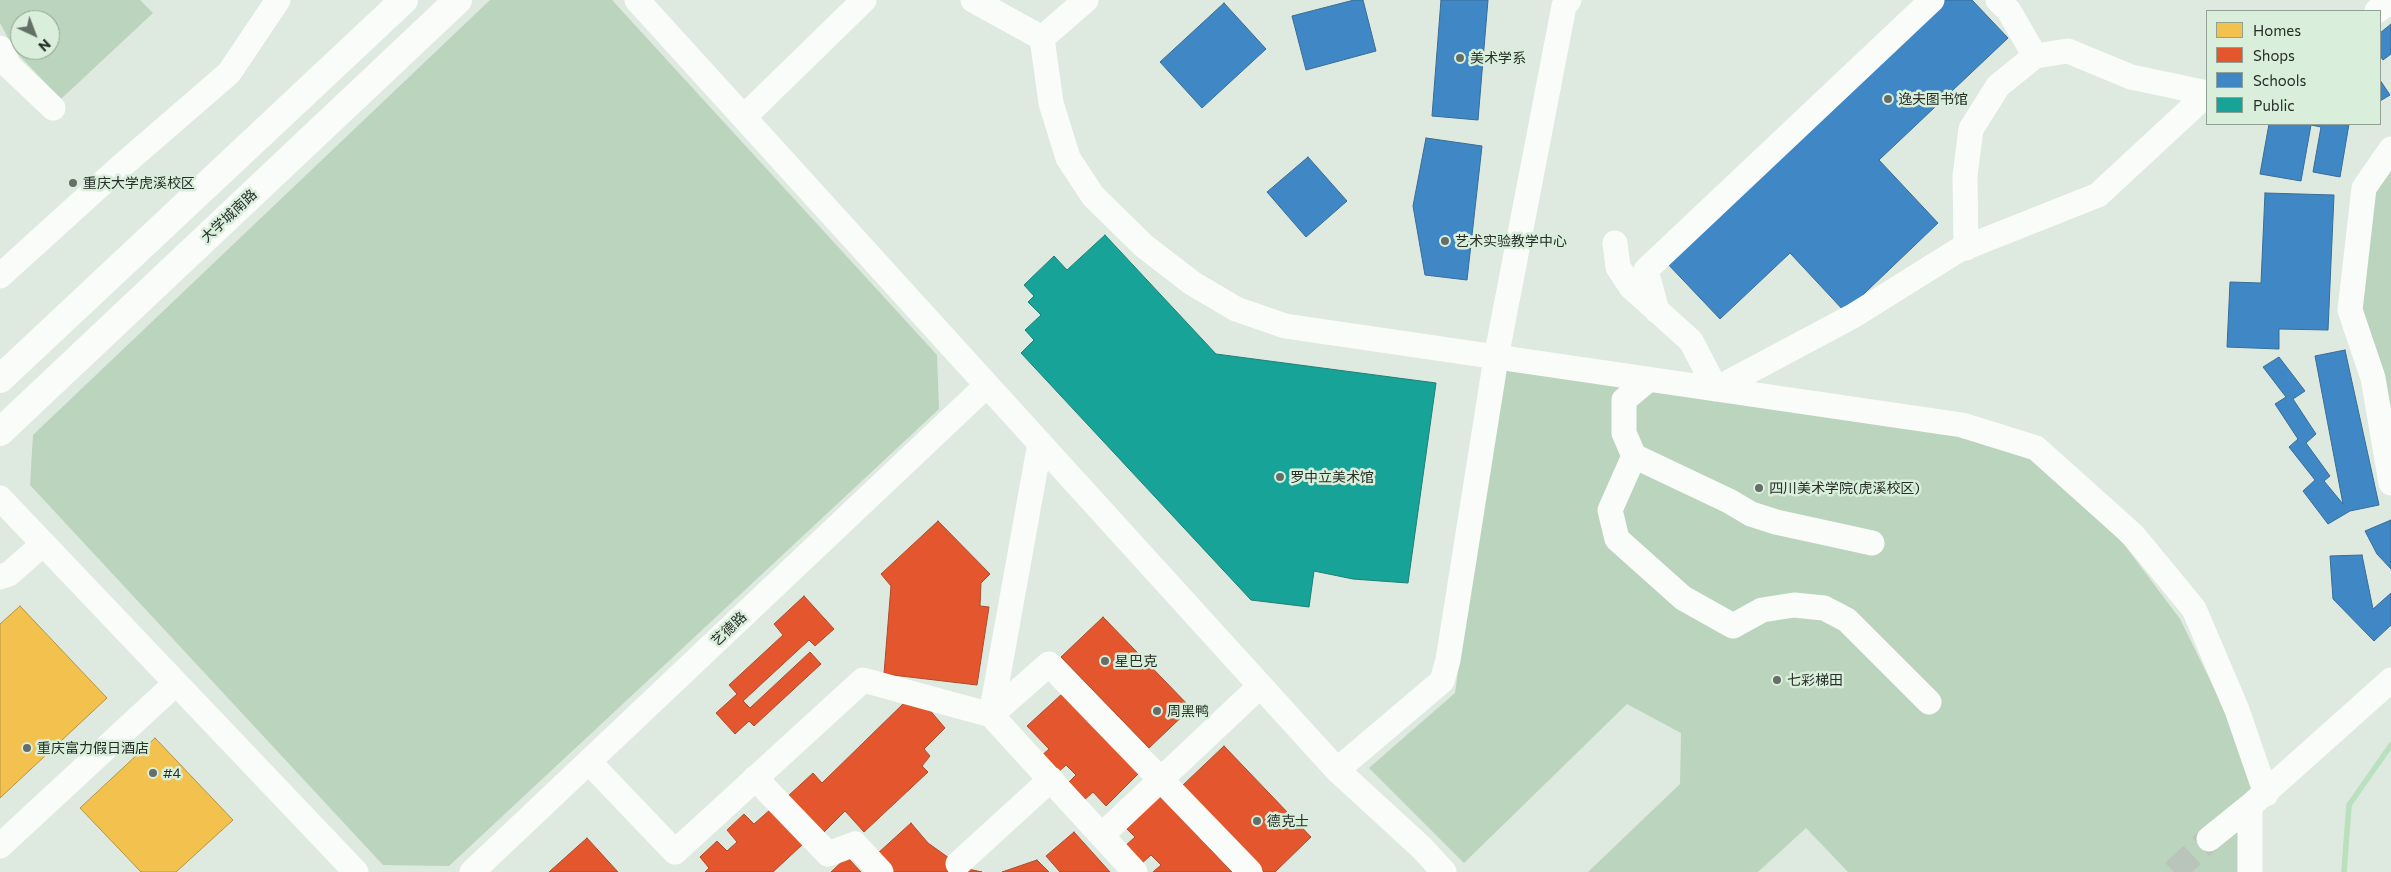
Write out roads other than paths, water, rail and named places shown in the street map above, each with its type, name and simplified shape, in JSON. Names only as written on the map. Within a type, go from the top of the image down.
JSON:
[{"type":"main road","points":[[0,379],[404,0]]},
{"type":"main road","name":"大学城南路","points":[[0,432],[458,0]]},
{"type":"street","points":[[0,276],[228,73],[278,0]]},
{"type":"street","points":[[637,0],[745,116],[986,386],[1040,442],[1337,770],[1422,848],[1444,872]]},
{"type":"street","points":[[745,116],[864,0]]},
{"type":"street","points":[[973,0],[1042,38]]},
{"type":"street","points":[[1042,38],[1086,0]]},
{"type":"street","points":[[1337,770],[1442,681],[1448,660],[1496,358],[1564,6],[1569,0]]},
{"type":"street","points":[[1657,311],[1646,270],[1932,0]]},
{"type":"street","points":[[1998,0],[2009,11],[2035,56]]},
{"type":"street","points":[[2378,10],[2391,0]]},
{"type":"street","points":[[1042,38],[1051,103],[1068,158],[1093,196],[1144,246],[1192,283],[1236,309],[1285,326],[1716,390],[1962,424],[2036,448],[2134,535],[2194,609],[2237,710],[2258,800],[2250,872]]},
{"type":"street","points":[[0,48],[9,66],[53,108]]},
{"type":"street","points":[[1966,248],[1965,176],[1971,129],[1998,86],[2035,56],[2068,51],[2131,77],[2206,94]]},
{"type":"street","points":[[1716,390],[1853,316],[1966,248],[2098,195],[2206,95]]},
{"type":"street","points":[[2391,148],[2364,188],[2350,310],[2373,378],[2391,482]]},
{"type":"street","points":[[1616,243],[1618,267],[1632,287],[1690,341],[1716,390]]},
{"type":"street","points":[[1648,380],[1624,400],[1624,433],[1634,456],[1729,501],[1751,514],[1776,522],[1872,543]]},
{"type":"street","name":"艺德路","points":[[472,872],[986,386]]},
{"type":"street","points":[[991,715],[1040,442]]},
{"type":"street","points":[[1634,456],[1610,510],[1617,539],[1683,598],[1733,626],[1762,610],[1794,605],[1824,608],[1846,620],[1929,702]]},
{"type":"street","points":[[0,498],[356,872]]},
{"type":"street","points":[[0,577],[9,574],[43,544]]},
{"type":"street","points":[[991,715],[1049,664],[1159,780],[1250,872]]},
{"type":"street","points":[[589,762],[675,852],[863,680],[991,715],[1135,872]]},
{"type":"street","points":[[2209,839],[2258,800],[2391,680]]},
{"type":"street","points":[[0,846],[175,684]]},
{"type":"street","points":[[1102,835],[1260,686]]},
{"type":"street","points":[[756,778],[828,854],[855,844],[881,872]]},
{"type":"street","points":[[958,864],[1051,779]]},
{"type":"waterway","points":[[2344,872],[2349,805],[2391,745]]},
{"type":"tunnel","points":[[2174,872],[2209,839]]},
{"type":"place","name":"美术学系","points":[[1460,58]]},
{"type":"place","name":"逸夫图书馆","points":[[1888,99]]},
{"type":"place","name":"重庆大学虎溪校区","points":[[73,183]]},
{"type":"place","name":"艺术实验教学中心","points":[[1445,241]]},
{"type":"place","name":"罗中立美术馆","points":[[1280,477]]},
{"type":"place","name":"四川美术学院(虎溪校区)","points":[[1759,488]]},
{"type":"place","name":"星巴克","points":[[1105,661]]},
{"type":"place","name":"七彩梯田","points":[[1777,680]]},
{"type":"place","name":"周黑鸭","points":[[1157,711]]},
{"type":"place","name":"重庆富力假日酒店","points":[[27,748]]},
{"type":"place","name":"#4","points":[[153,773]]},
{"type":"place","name":"德克士","points":[[1257,821]]}]
